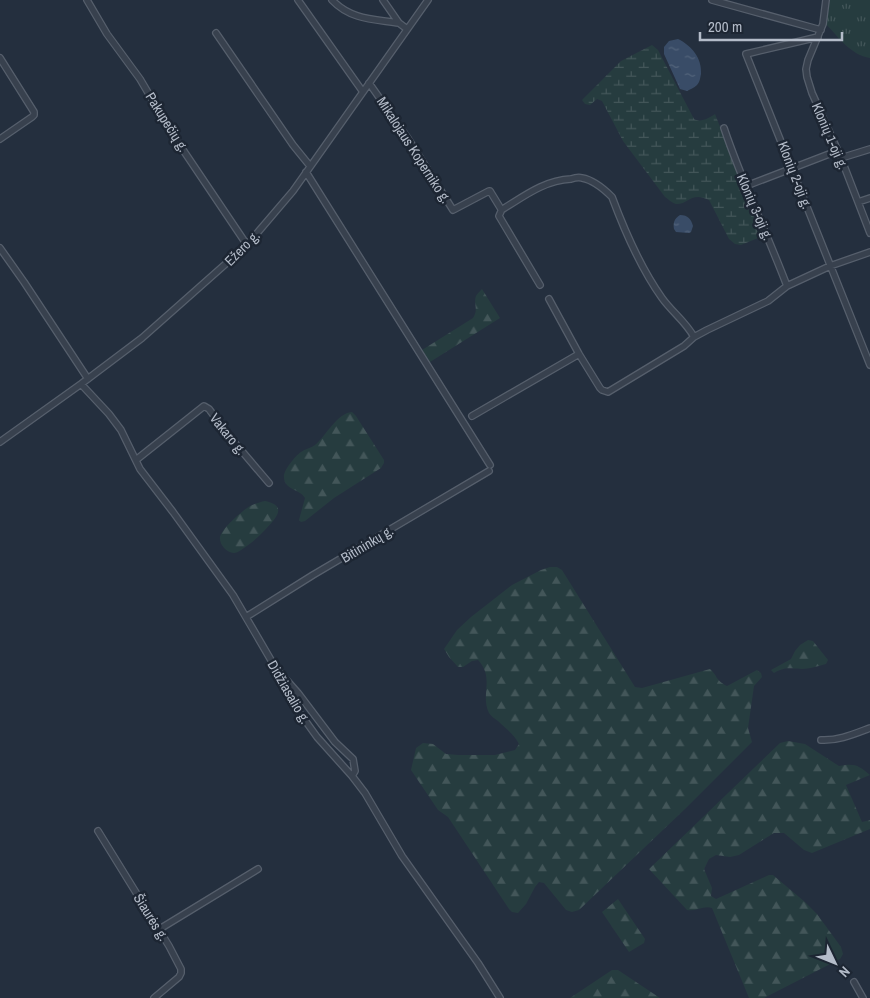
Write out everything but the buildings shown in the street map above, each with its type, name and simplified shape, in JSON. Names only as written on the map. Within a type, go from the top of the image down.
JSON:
[{"type":"street","name":"Pakupečių g.","points":[[87,0],[107,34],[140,79],[173,135],[247,245]]},
{"type":"street","points":[[298,0],[363,92]]},
{"type":"street","points":[[332,0],[344,11],[359,17],[399,23]]},
{"type":"street","points":[[384,0],[399,23],[407,29]]},
{"type":"street","name":"Ežero g.","points":[[0,442],[142,338],[247,245],[288,198],[428,0]]},
{"type":"street","points":[[712,0],[821,30]]},
{"type":"street","name":"Klonių 1-oji g.","points":[[826,0],[823,24],[808,60],[807,77],[812,94],[841,158],[870,233]]},
{"type":"street","points":[[216,33],[293,145],[310,166]]},
{"type":"street","name":"Klonių 2-oji g.","points":[[818,37],[746,54],[870,365]]},
{"type":"street","points":[[0,58],[34,112],[32,118],[0,139]]},
{"type":"street","name":"Mikalojaus Koperniko g.","points":[[369,83],[407,137],[453,210],[488,191],[490,191],[502,209]]},
{"type":"street","name":"Klonių 3-oji g.","points":[[724,128],[735,161],[787,286]]},
{"type":"street","points":[[841,158],[870,149]]},
{"type":"street","points":[[746,186],[837,151]]},
{"type":"street","name":"Bitininkų g.","points":[[246,617],[490,468],[306,172]]},
{"type":"street","points":[[540,285],[499,216],[502,209],[536,188],[565,179],[582,178],[597,184],[612,197],[651,281],[663,300],[694,337]]},
{"type":"street","points":[[858,202],[870,198]]},
{"type":"street","points":[[0,248],[88,379]]},
{"type":"street","points":[[549,299],[600,388],[608,392],[684,346],[694,337],[768,301],[787,286],[830,266],[870,252]]},
{"type":"street","points":[[472,416],[579,354]]},
{"type":"street","name":"Didžiasalio g.","points":[[81,384],[121,430],[140,469],[233,595],[275,667],[281,683],[294,705],[325,747],[365,793],[402,856],[478,963],[500,998]]},
{"type":"street","name":"Vakaro g.","points":[[136,460],[204,406],[209,409],[228,436],[269,483]]},
{"type":"street","points":[[275,667],[298,692],[335,742],[353,759],[355,771],[352,776]]},
{"type":"street","points":[[821,740],[839,739],[870,728]]},
{"type":"street","name":"Šiaurės g.","points":[[98,830],[178,962],[181,973],[176,980],[154,998]]},
{"type":"street","points":[[158,930],[258,869]]},
{"type":"street","points":[[854,982],[863,998]]},
{"type":"green space","points":[[829,0],[870,0],[870,58],[851,50],[826,24]]},
{"type":"green space","points":[[652,45],[658,50],[694,119],[702,120],[715,114],[763,236],[741,245],[735,244],[729,239],[709,200],[698,197],[680,204],[670,201],[623,141],[602,101],[597,99],[590,105],[585,104],[582,100],[621,61]]},
{"type":"green space","points":[[482,289],[500,318],[430,362],[422,350],[473,318],[476,312],[476,296]]},
{"type":"green space","points":[[352,412],[384,460],[384,463],[381,468],[301,522],[299,520],[305,498],[289,487],[284,477],[285,471],[299,454],[315,445],[341,416]]},
{"type":"green space","points":[[265,501],[277,506],[278,513],[273,522],[255,540],[240,550],[231,553],[226,550],[220,540],[224,529],[246,508]]},
{"type":"green space","points":[[550,567],[557,567],[562,570],[635,687],[642,688],[710,669],[720,682],[727,686],[757,670],[761,673],[762,677],[754,686],[748,728],[752,742],[685,809],[579,910],[572,912],[566,910],[544,883],[539,882],[526,904],[518,913],[512,912],[509,909],[448,817],[438,810],[411,770],[416,748],[423,743],[433,744],[446,754],[459,755],[495,755],[515,750],[519,744],[517,740],[489,713],[486,700],[487,680],[483,667],[478,660],[472,661],[463,667],[458,667],[444,649],[457,630],[512,585]]},
{"type":"green space","points":[[808,640],[813,641],[828,660],[826,664],[805,669],[785,669],[774,673],[771,670],[791,659],[800,645]]},
{"type":"green space","points":[[788,741],[805,744],[839,766],[856,766],[870,775],[846,785],[862,822],[870,820],[870,829],[812,853],[804,850],[784,833],[774,833],[739,855],[730,857],[716,855],[709,859],[704,869],[712,888],[711,896],[716,899],[769,875],[773,875],[817,914],[841,947],[843,954],[840,959],[764,998],[749,998],[712,908],[687,910],[649,869],[780,743]]},
{"type":"green space","points":[[618,899],[645,939],[644,943],[629,952],[602,912]]},
{"type":"green space","points":[[612,970],[618,970],[660,998],[570,998]]},
{"type":"water","points":[[678,39],[688,45],[695,53],[701,68],[698,84],[687,91],[680,89],[664,54],[664,47],[669,41]]},
{"type":"water","points":[[680,215],[690,219],[693,226],[691,232],[676,232],[674,229],[674,221]]}]
